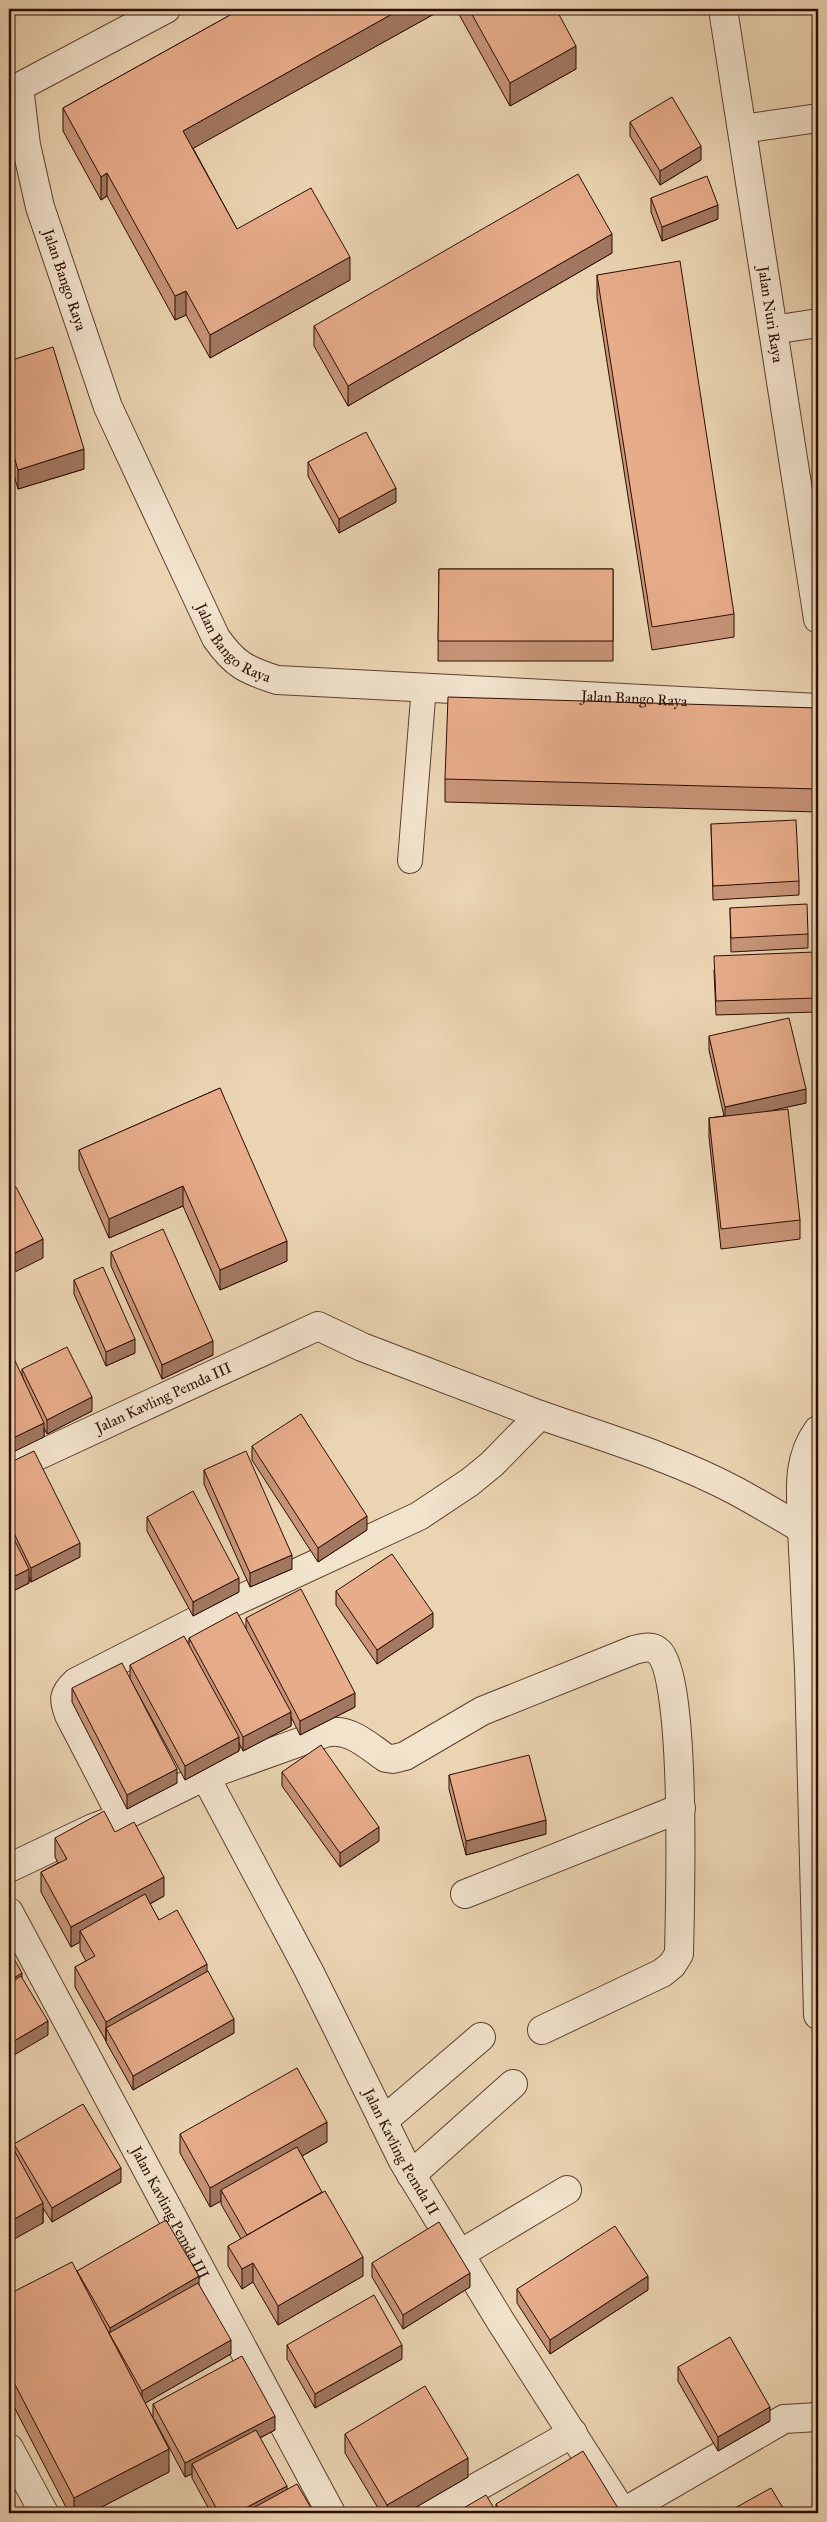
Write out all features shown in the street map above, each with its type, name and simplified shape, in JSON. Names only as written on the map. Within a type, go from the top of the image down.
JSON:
[{"type":"street","points":[[14,89],[166,9]]},
{"type":"street","name":"Jalan Nuri Raya","points":[[723,9],[773,330],[812,538],[818,619]]},
{"type":"street","name":"Jalan Bango Raya","points":[[14,89],[40,207],[108,407],[216,638],[230,658],[251,672],[277,680],[424,686],[818,708]]},
{"type":"street","points":[[742,130],[818,118]]},
{"type":"street","points":[[773,330],[818,323]]},
{"type":"street","name":"Jalan Kavling Pemda III","points":[[9,1469],[318,1326],[362,1347],[540,1415]]},
{"type":"street","points":[[122,1817],[64,1703],[67,1691],[76,1682],[223,1607],[419,1516],[470,1482],[492,1464],[540,1415],[644,1451],[702,1475],[736,1491],[802,1529]]},
{"type":"street","points":[[818,1430],[809,1444],[800,1474],[802,1529],[814,1669],[818,2015]]},
{"type":"street","points":[[9,1868],[93,1828],[122,1817],[205,1776],[337,1730],[346,1733],[386,1758],[393,1759],[405,1756],[482,1711],[634,1650],[652,1648],[659,1652],[671,1677],[681,1808],[679,1954],[662,1973],[542,2030]]},
{"type":"street","name":"Jalan Kavling Pemda II","points":[[205,1776],[309,1970],[411,2176],[622,2513]]},
{"type":"street","points":[[465,1894],[681,1808]]},
{"type":"street","name":"Jalan Kavling Pemda III","points":[[9,1912],[331,2513]]},
{"type":"street","points":[[383,2121],[481,2036]]},
{"type":"street","points":[[411,2176],[513,2084]]},
{"type":"street","points":[[460,2254],[567,2190]]},
{"type":"street","points":[[622,2513],[784,2419],[818,2418]]},
{"type":"street","points":[[430,2513],[573,2433]]},
{"type":"street","points":[[9,2448],[44,2513]]},
{"type":"lane","points":[[410,861],[424,686]]},
{"type":"building","points":[[241,9],[401,9],[183,131],[237,229],[311,188],[350,257],[210,335],[186,291],[175,296],[107,173],[101,177],[63,108]]},
{"type":"building","points":[[469,9],[556,9],[576,46],[510,83]]},
{"type":"building","points":[[672,97],[701,146],[660,171],[630,122]]},
{"type":"building","points":[[578,174],[612,234],[348,386],[314,326]]},
{"type":"building","points":[[707,176],[718,205],[662,227],[651,198]]},
{"type":"building","points":[[680,261],[734,614],[652,627],[597,275]]},
{"type":"building","points":[[53,347],[84,449],[18,470],[9,439],[9,361]]},
{"type":"building","points":[[366,432],[396,488],[339,519],[308,462]]},
{"type":"building","points":[[439,569],[613,569],[613,641],[438,641]]},
{"type":"building","points":[[448,697],[818,708],[818,789],[445,779]]},
{"type":"building","points":[[796,820],[799,881],[713,886],[711,824]]},
{"type":"building","points":[[807,904],[808,934],[731,938],[730,908]]},
{"type":"building","points":[[815,952],[817,998],[716,1001],[714,956]]},
{"type":"building","points":[[789,1018],[806,1089],[725,1107],[709,1036]]},
{"type":"building","points":[[220,1088],[287,1241],[220,1270],[183,1186],[109,1219],[79,1150]]},
{"type":"building","points":[[788,1109],[800,1220],[721,1229],[709,1118]]},
{"type":"building","points":[[16,1187],[43,1239],[9,1256],[9,1190]]},
{"type":"building","points":[[163,1229],[213,1341],[162,1365],[111,1252]]},
{"type":"building","points":[[103,1267],[135,1339],[106,1352],[74,1280]]},
{"type":"building","points":[[67,1347],[92,1397],[47,1420],[22,1369]]},
{"type":"building","points":[[9,1348],[44,1423],[9,1440]]},
{"type":"building","points":[[301,1414],[367,1516],[318,1548],[252,1446]]},
{"type":"building","points":[[34,1451],[80,1543],[31,1568],[9,1523],[9,1463]]},
{"type":"building","points":[[246,1451],[292,1555],[250,1573],[204,1470]]},
{"type":"building","points":[[193,1491],[239,1578],[193,1602],[147,1517]]},
{"type":"building","points":[[9,1529],[29,1569],[9,1579]]},
{"type":"building","points":[[392,1554],[433,1613],[377,1650],[336,1591]]},
{"type":"building","points":[[301,1589],[355,1693],[300,1721],[246,1618]]},
{"type":"building","points":[[237,1612],[291,1712],[243,1737],[189,1638]]},
{"type":"building","points":[[184,1636],[239,1737],[185,1766],[130,1665]]},
{"type":"building","points":[[122,1663],[177,1769],[127,1795],[72,1688]]},
{"type":"building","points":[[321,1745],[379,1827],[340,1853],[282,1772]]},
{"type":"building","points":[[529,1755],[546,1820],[466,1841],[449,1775]]},
{"type":"building","points":[[104,1811],[115,1832],[134,1822],[164,1877],[71,1927],[41,1872],[67,1859],[55,1838]]},
{"type":"building","points":[[145,1894],[159,1920],[177,1910],[207,1964],[106,2022],[75,1967],[95,1956],[80,1931]]},
{"type":"building","points":[[9,1950],[22,1973],[9,1981]]},
{"type":"building","points":[[208,1971],[234,2019],[133,2076],[106,2028]]},
{"type":"building","points":[[21,1976],[48,2021],[9,2044],[9,1984]]},
{"type":"building","points":[[297,2068],[327,2122],[210,2188],[180,2134]]},
{"type":"building","points":[[83,2104],[121,2168],[52,2208],[14,2144]]},
{"type":"building","points":[[9,2141],[43,2203],[9,2222]]},
{"type":"building","points":[[297,2147],[322,2192],[247,2235],[221,2190]]},
{"type":"building","points":[[325,2191],[363,2257],[278,2306],[253,2263],[242,2269],[228,2246]]},
{"type":"building","points":[[166,2220],[199,2276],[110,2328],[77,2271]]},
{"type":"building","points":[[439,2222],[470,2273],[403,2315],[372,2263]]},
{"type":"building","points":[[615,2226],[648,2276],[550,2340],[517,2289]]},
{"type":"building","points":[[72,2262],[169,2449],[74,2498],[9,2373],[9,2294]]},
{"type":"building","points":[[198,2283],[231,2340],[142,2391],[109,2333]]},
{"type":"building","points":[[374,2295],[402,2345],[315,2394],[287,2345]]},
{"type":"building","points":[[730,2337],[770,2407],[718,2437],[678,2367]]},
{"type":"building","points":[[242,2356],[275,2416],[185,2463],[153,2404]]},
{"type":"building","points":[[425,2386],[468,2458],[387,2505],[345,2434]]},
{"type":"building","points":[[256,2430],[287,2486],[236,2513],[219,2513],[192,2464]]},
{"type":"building","points":[[583,2451],[621,2513],[502,2513],[496,2504]]},
{"type":"building","points":[[297,2484],[314,2513],[244,2513]]},
{"type":"building","points":[[771,2488],[786,2513],[726,2513]]},
{"type":"building","points":[[486,2495],[497,2513],[455,2513]]},
{"type":"building","points":[[9,2502],[16,2513],[9,2513]]}]
